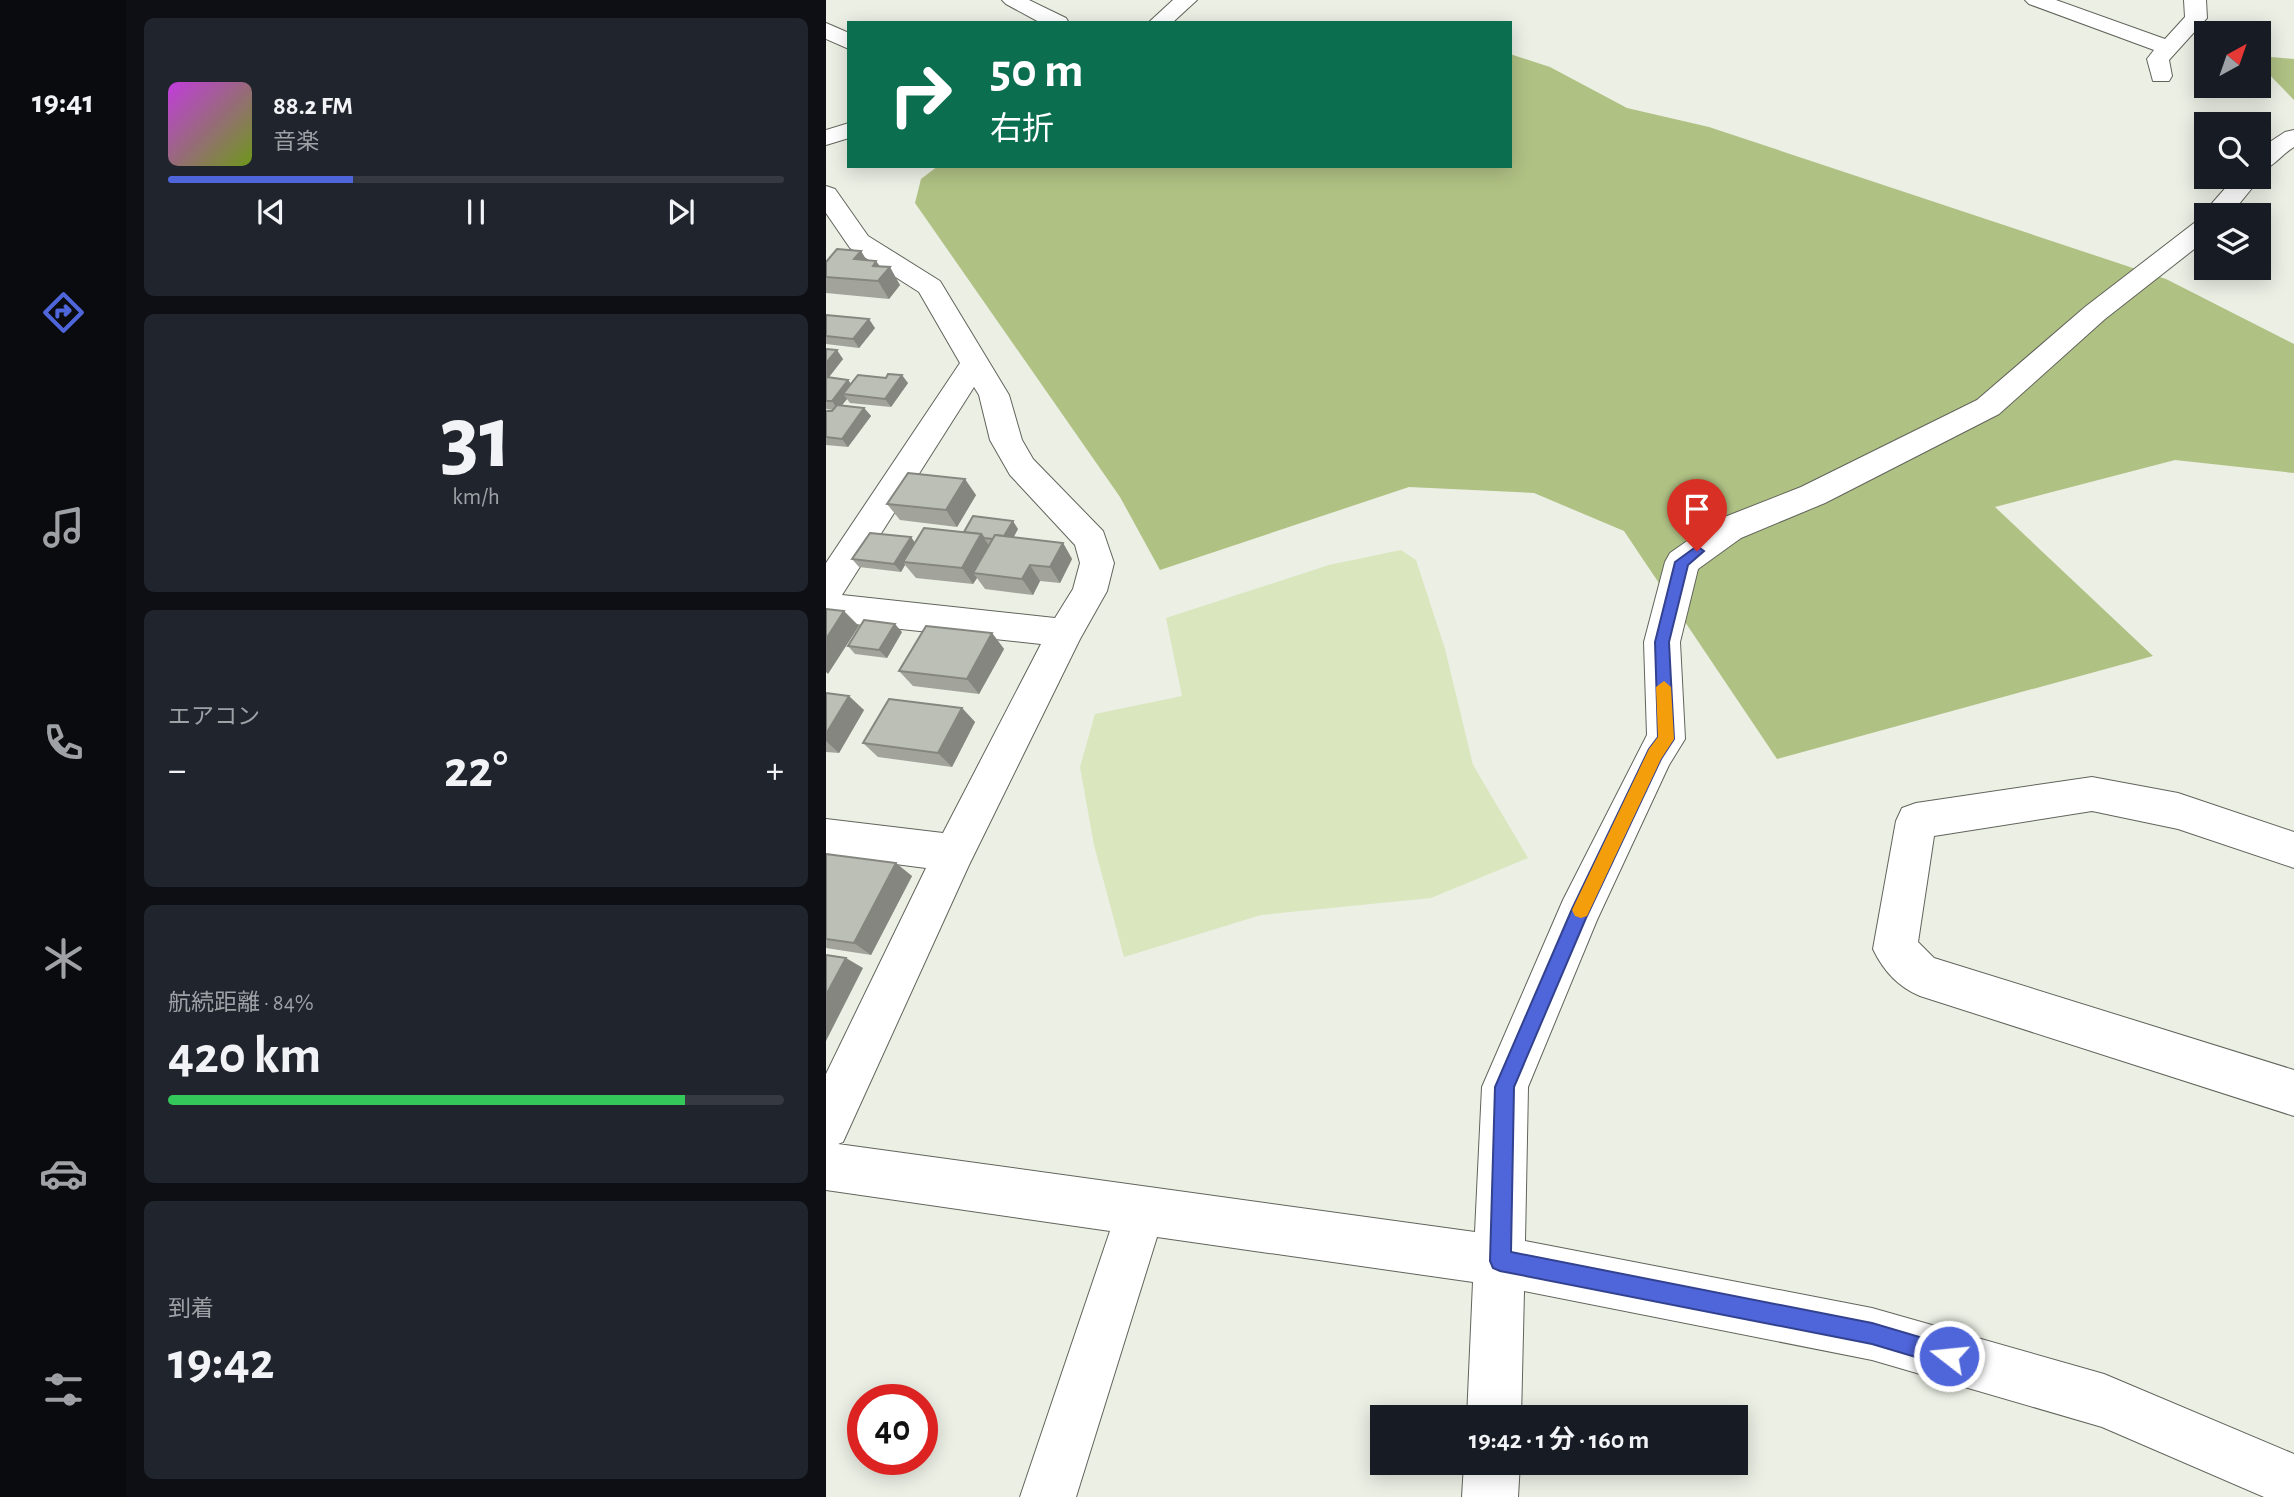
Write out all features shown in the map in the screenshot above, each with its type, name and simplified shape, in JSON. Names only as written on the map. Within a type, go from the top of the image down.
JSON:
[{"type":"street","points":[[1013,0],[1054,21]]},
{"type":"street","points":[[1161,21],[1186,0]]},
{"type":"street","points":[[2036,0],[2167,47]]},
{"type":"street","points":[[2161,76],[2158,59],[2196,18],[2194,0]]},
{"type":"street","points":[[826,30],[847,41]]},
{"type":"street","points":[[826,138],[847,131]]},
{"type":"street","points":[[2271,151],[2294,136]]},
{"type":"street","points":[[2226,203],[2238,189]]},
{"type":"street","points":[[826,194],[851,252],[930,287],[993,395],[1006,440],[1021,467],[1091,540],[1097,563],[1092,582],[954,853],[826,1125]]},
{"type":"street","points":[[1494,1405],[1504,1087],[1578,915],[1655,754],[1666,739],[1662,642],[1682,562],[1729,528],[1814,495],[1988,407],[2095,313],[2194,236]]},
{"type":"street","points":[[826,591],[974,364]]},
{"type":"street","points":[[826,607],[1065,633]]},
{"type":"street","points":[[2294,850],[2178,811],[2092,794],[1916,821],[1895,949],[1920,975],[2294,1093]]},
{"type":"street","points":[[826,836],[954,853]]},
{"type":"street","points":[[826,1166],[1500,1261],[1872,1334],[2104,1401],[2294,1482]]},
{"type":"street","points":[[1048,1497],[1141,1210]]},
{"type":"street","points":[[1490,1497],[1491,1475]]},
{"type":"green space","points":[[1512,55],[1550,67],[1627,108],[1709,127],[2166,279],[2294,344],[2294,473],[2175,460],[1995,507],[2153,656],[1777,759],[1624,531],[1534,493],[1409,487],[1160,570],[1120,497],[915,203],[921,179],[935,168],[1512,168]]},
{"type":"green space","points":[[2272,57],[2294,59],[2294,100],[2272,77]]},
{"type":"green space","points":[[1401,550],[1416,560],[1445,649],[1473,765],[1528,858],[1431,898],[1261,915],[1124,957],[1094,845],[1080,767],[1095,714],[1182,696],[1166,618],[1329,565]]},
{"type":"building","points":[[837,249],[861,251],[854,259],[876,261],[873,266],[890,267],[878,281],[826,277],[826,262]]},
{"type":"building","points":[[826,315],[869,319],[853,339],[826,336]]},
{"type":"building","points":[[826,349],[837,350],[826,363]]},
{"type":"building","points":[[888,374],[902,375],[885,399],[843,394],[858,375],[886,378]]},
{"type":"building","points":[[827,377],[848,380],[832,401],[826,401]]},
{"type":"building","points":[[837,405],[864,408],[842,439],[826,437],[826,411],[832,411]]},
{"type":"building","points":[[908,473],[965,479],[946,510],[887,504]]},
{"type":"building","points":[[973,516],[1013,521],[1004,536],[984,538],[981,534],[964,532]]},
{"type":"building","points":[[924,528],[981,534],[962,568],[903,562]]},
{"type":"building","points":[[870,533],[911,537],[894,564],[852,559]]},
{"type":"building","points":[[995,535],[1063,543],[1050,567],[1030,565],[1022,579],[973,573]]},
{"type":"building","points":[[826,609],[844,611],[826,639]]},
{"type":"building","points":[[864,620],[895,624],[879,650],[848,646]]},
{"type":"building","points":[[926,626],[992,633],[967,679],[899,671]]},
{"type":"building","points":[[826,693],[849,696],[826,734]]},
{"type":"building","points":[[889,699],[962,708],[938,753],[863,743]]},
{"type":"building","points":[[826,854],[896,863],[854,943],[826,939]]},
{"type":"building","points":[[826,955],[846,958],[826,995]]},
{"type":"slow traffic","points":[[1581,910],[1655,754],[1666,739],[1664,687]]},
{"type":"route","points":[[1697,551],[1682,562],[1662,642],[1666,739],[1655,754],[1578,915],[1504,1087],[1500,1261],[1872,1334],[1949,1356]]}]
